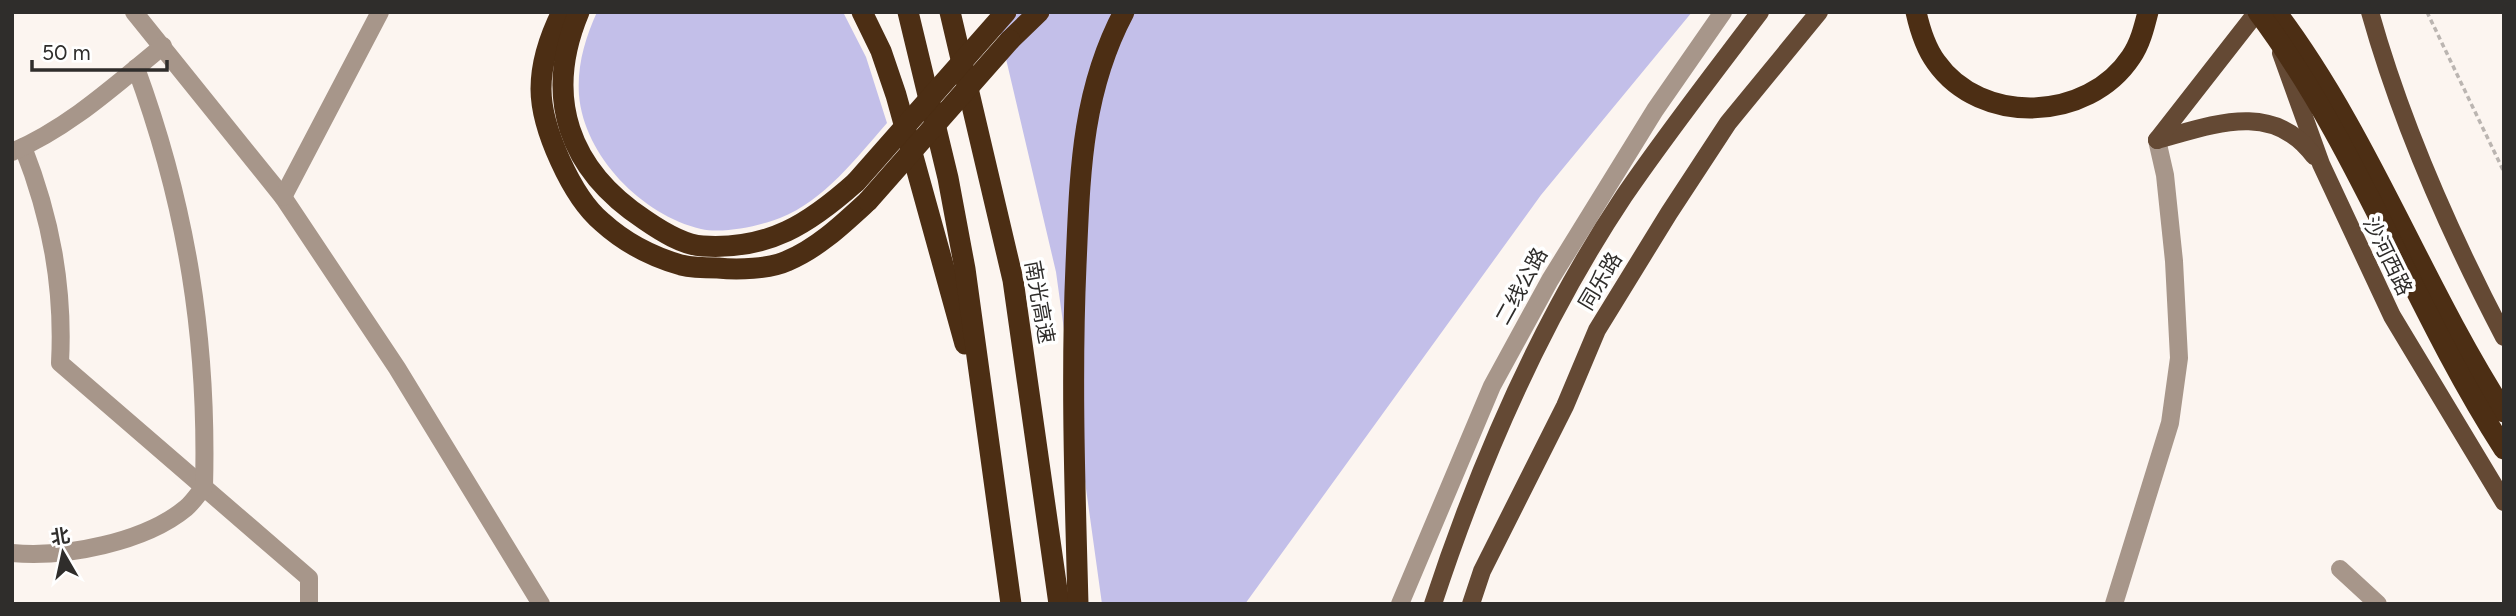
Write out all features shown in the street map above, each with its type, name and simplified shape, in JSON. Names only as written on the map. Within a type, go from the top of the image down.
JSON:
[{"type":"highway","points":[[562,12],[544,57],[541,90],[545,121],[555,152],[582,197],[600,221],[643,251],[684,266],[735,270],[786,262],[831,235],[868,201],[1010,40],[1039,12]]},
{"type":"highway","points":[[579,12],[569,37],[563,67],[563,98],[570,130],[580,155],[602,186],[624,206],[664,233],[701,246],[748,244],[789,232],[825,210],[856,182],[1006,12]]},
{"type":"highway","points":[[862,12],[881,51],[896,95],[990,442]]},
{"type":"highway","points":[[908,12],[948,178],[965,269],[1011,604]]},
{"type":"highway","name":"南光高速","points":[[950,12],[1013,280],[1059,604]]},
{"type":"highway","points":[[1078,604],[1074,313],[1078,205],[1090,101],[1098,71],[1124,12]]},
{"type":"highway","points":[[1916,12],[1921,35],[1936,63],[1944,71],[1961,86],[1992,102],[2020,109],[2052,107],[2085,97],[2110,81],[2131,58],[2142,36],[2148,12]]},
{"type":"highway","points":[[2257,12],[2292,60],[2336,133],[2445,348],[2504,449]]},
{"type":"highway","points":[[2276,12],[2316,68],[2339,107],[2464,345],[2504,412]]},
{"type":"main road","name":"同乐路","points":[[1433,604],[1455,534],[1487,452],[1527,366],[1582,266],[1623,198],[1759,12]]},
{"type":"main road","name":"同乐路","points":[[1471,604],[1482,571],[1565,406],[1597,330],[1728,123],[1819,12]]},
{"type":"main road","points":[[2157,140],[2257,12]]},
{"type":"main road","name":"沙河西路","points":[[2270,12],[2281,52],[2321,164],[2392,316],[2504,502]]},
{"type":"main road","points":[[2370,12],[2421,164],[2463,258],[2504,337]]},
{"type":"main road","points":[[2157,140],[2227,122],[2255,120],[2286,130],[2300,139],[2321,164]]},
{"type":"street","points":[[134,12],[283,197],[397,368],[541,604]]},
{"type":"street","points":[[283,197],[380,12]]},
{"type":"street","name":"二线公路","points":[[1400,604],[1492,386],[1550,280],[1655,110],[1723,12]]},
{"type":"street","points":[[163,46],[83,111],[44,137],[18,150],[44,207],[52,238],[60,300],[60,363],[309,578],[309,604]]},
{"type":"street","points":[[12,553],[85,549],[128,537],[187,507],[204,487],[204,392],[186,239],[169,170],[136,68]]},
{"type":"street","points":[[2114,604],[2170,423],[2179,358],[2173,249],[2165,175],[2157,140]]},
{"type":"street","points":[[2340,569],[2378,604]]},
{"type":"path","points":[[2427,12],[2504,172]]},
{"type":"shaded area","points":[[597,12],[843,12],[866,57],[887,123],[839,177],[811,201],[780,218],[730,230],[701,229],[679,222],[638,197],[620,180],[604,161],[583,118],[579,73]]},
{"type":"shaded area","points":[[995,12],[1692,12],[1541,195],[1245,604],[1102,604],[1056,272]]}]
